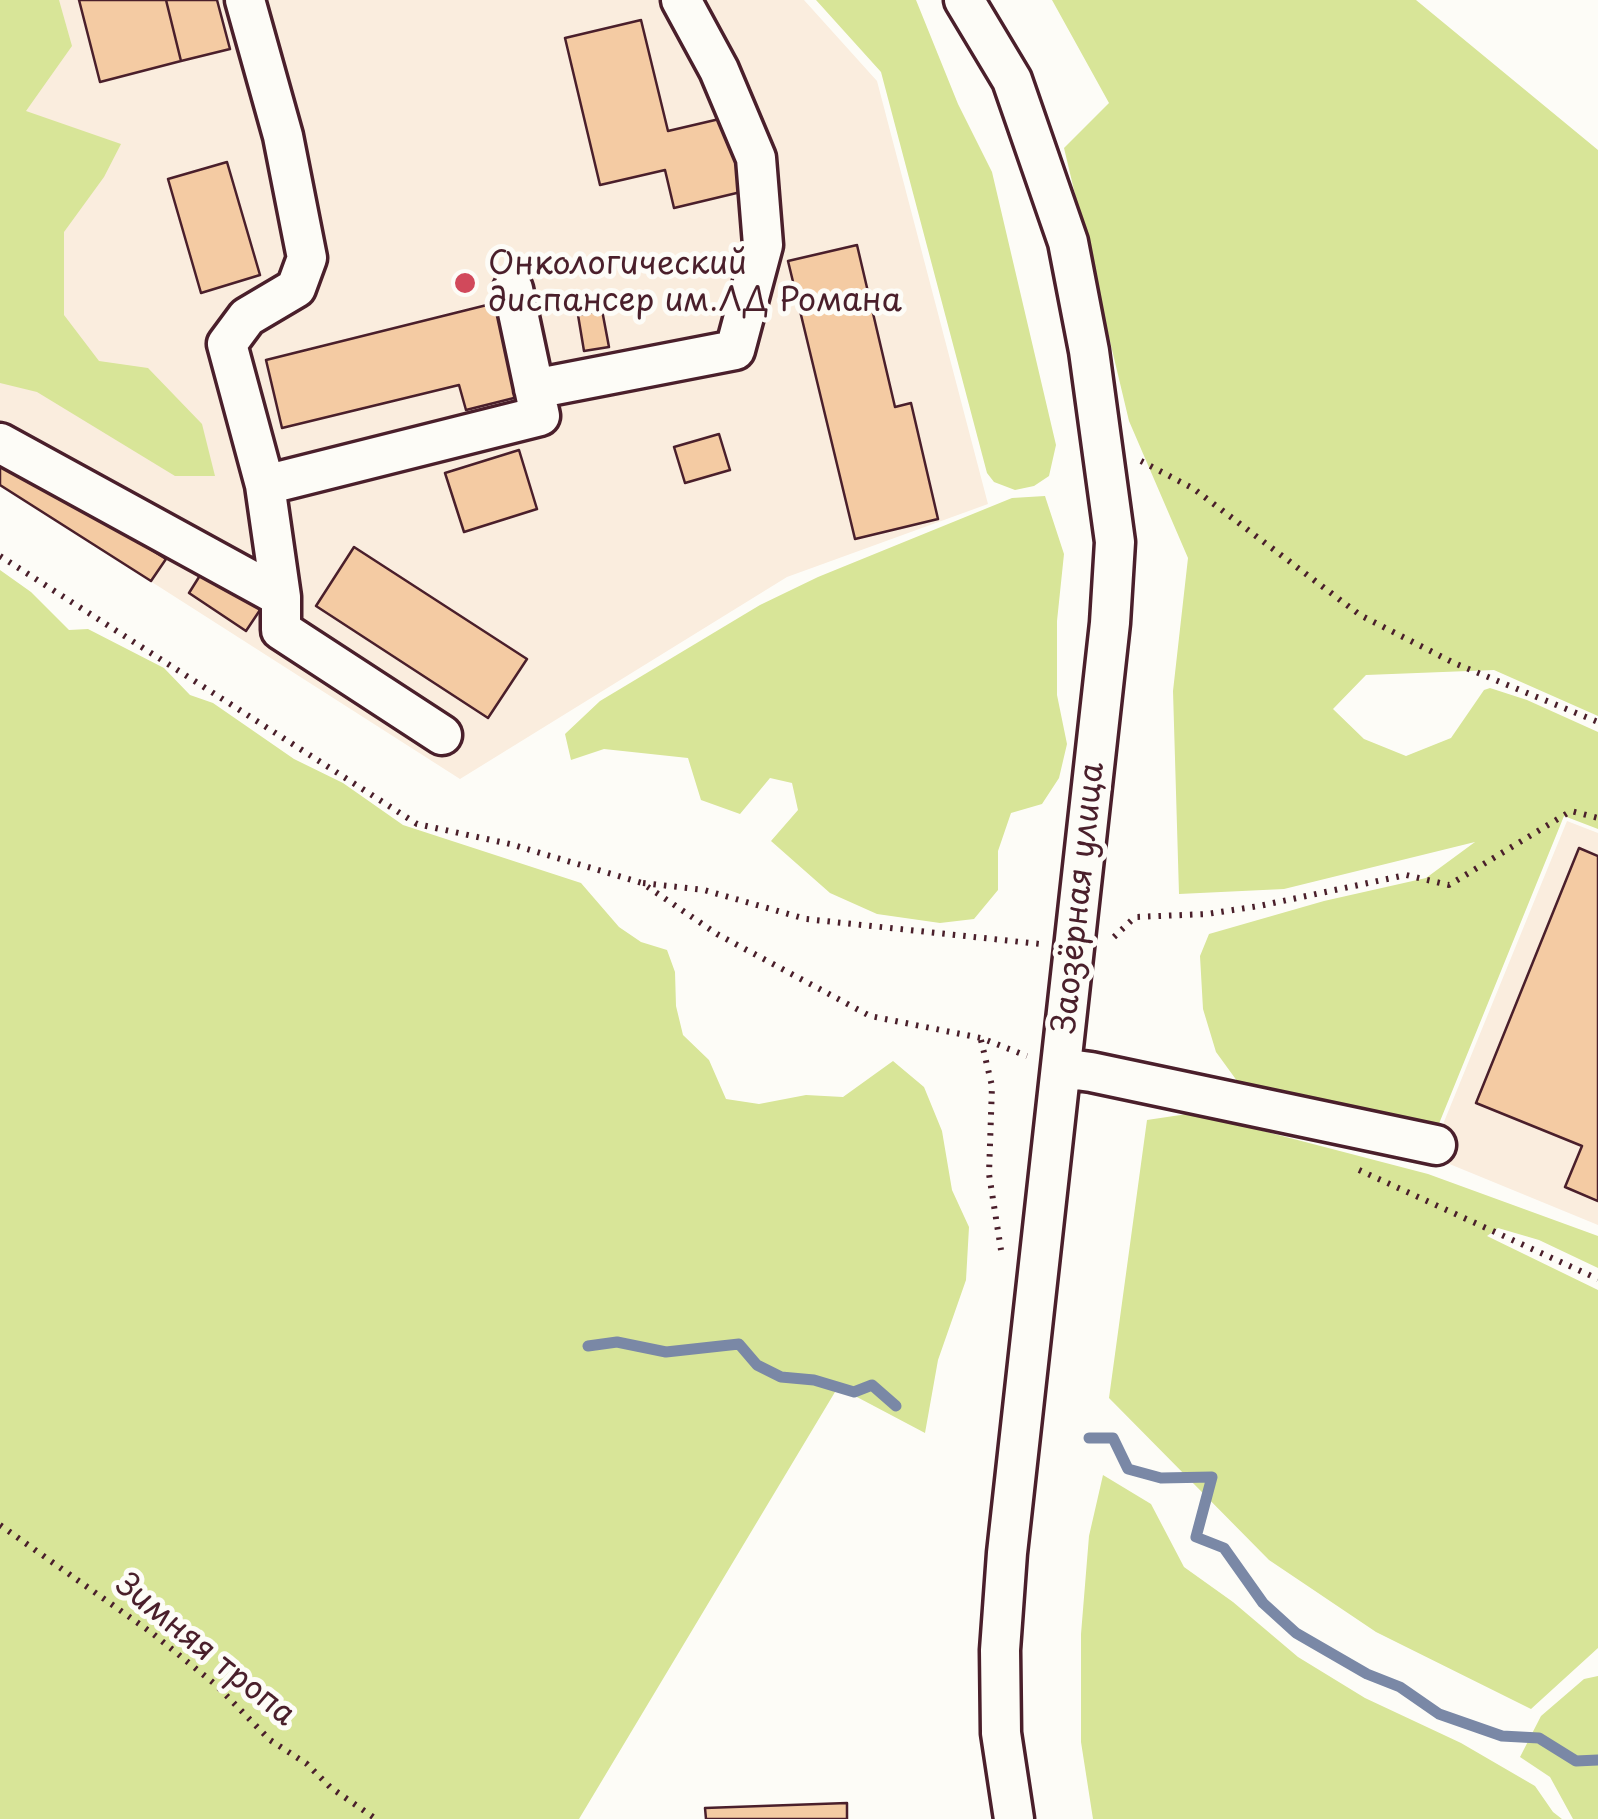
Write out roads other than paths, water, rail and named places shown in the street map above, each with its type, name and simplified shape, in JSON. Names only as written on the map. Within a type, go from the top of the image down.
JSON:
[{"type":"street","points":[[245,0],[283,136],[307,258],[296,288],[247,317],[228,344],[266,485],[281,597],[281,630],[442,735]]},
{"type":"street","points":[[534,389],[735,350],[763,244],[756,158],[719,70],[682,0]]},
{"type":"street","name":"Заозёрная улица","points":[[964,0],[1012,80],[1068,242],[1090,350],[1115,542],[1110,624],[1008,1534],[1000,1650],[1000,1733],[1014,1819]]},
{"type":"street","points":[[266,485],[540,416],[513,289]]},
{"type":"street","points":[[0,443],[281,597]]},
{"type":"street","points":[[1061,1068],[1436,1145]]},
{"type":"waterway","points":[[588,1346],[617,1342],[666,1352],[739,1344],[757,1365],[781,1377],[814,1380],[854,1392],[872,1385],[896,1406]]},
{"type":"waterway","points":[[1089,1438],[1113,1438],[1128,1469],[1161,1478],[1212,1477],[1196,1537],[1224,1548],[1263,1603],[1296,1633],[1367,1674],[1400,1687],[1439,1714],[1502,1736],[1539,1738],[1576,1761],[1598,1760]]},
{"type":"place","name":"Онкологический диспансер им.ЛД Романа","points":[[465,283]]}]
